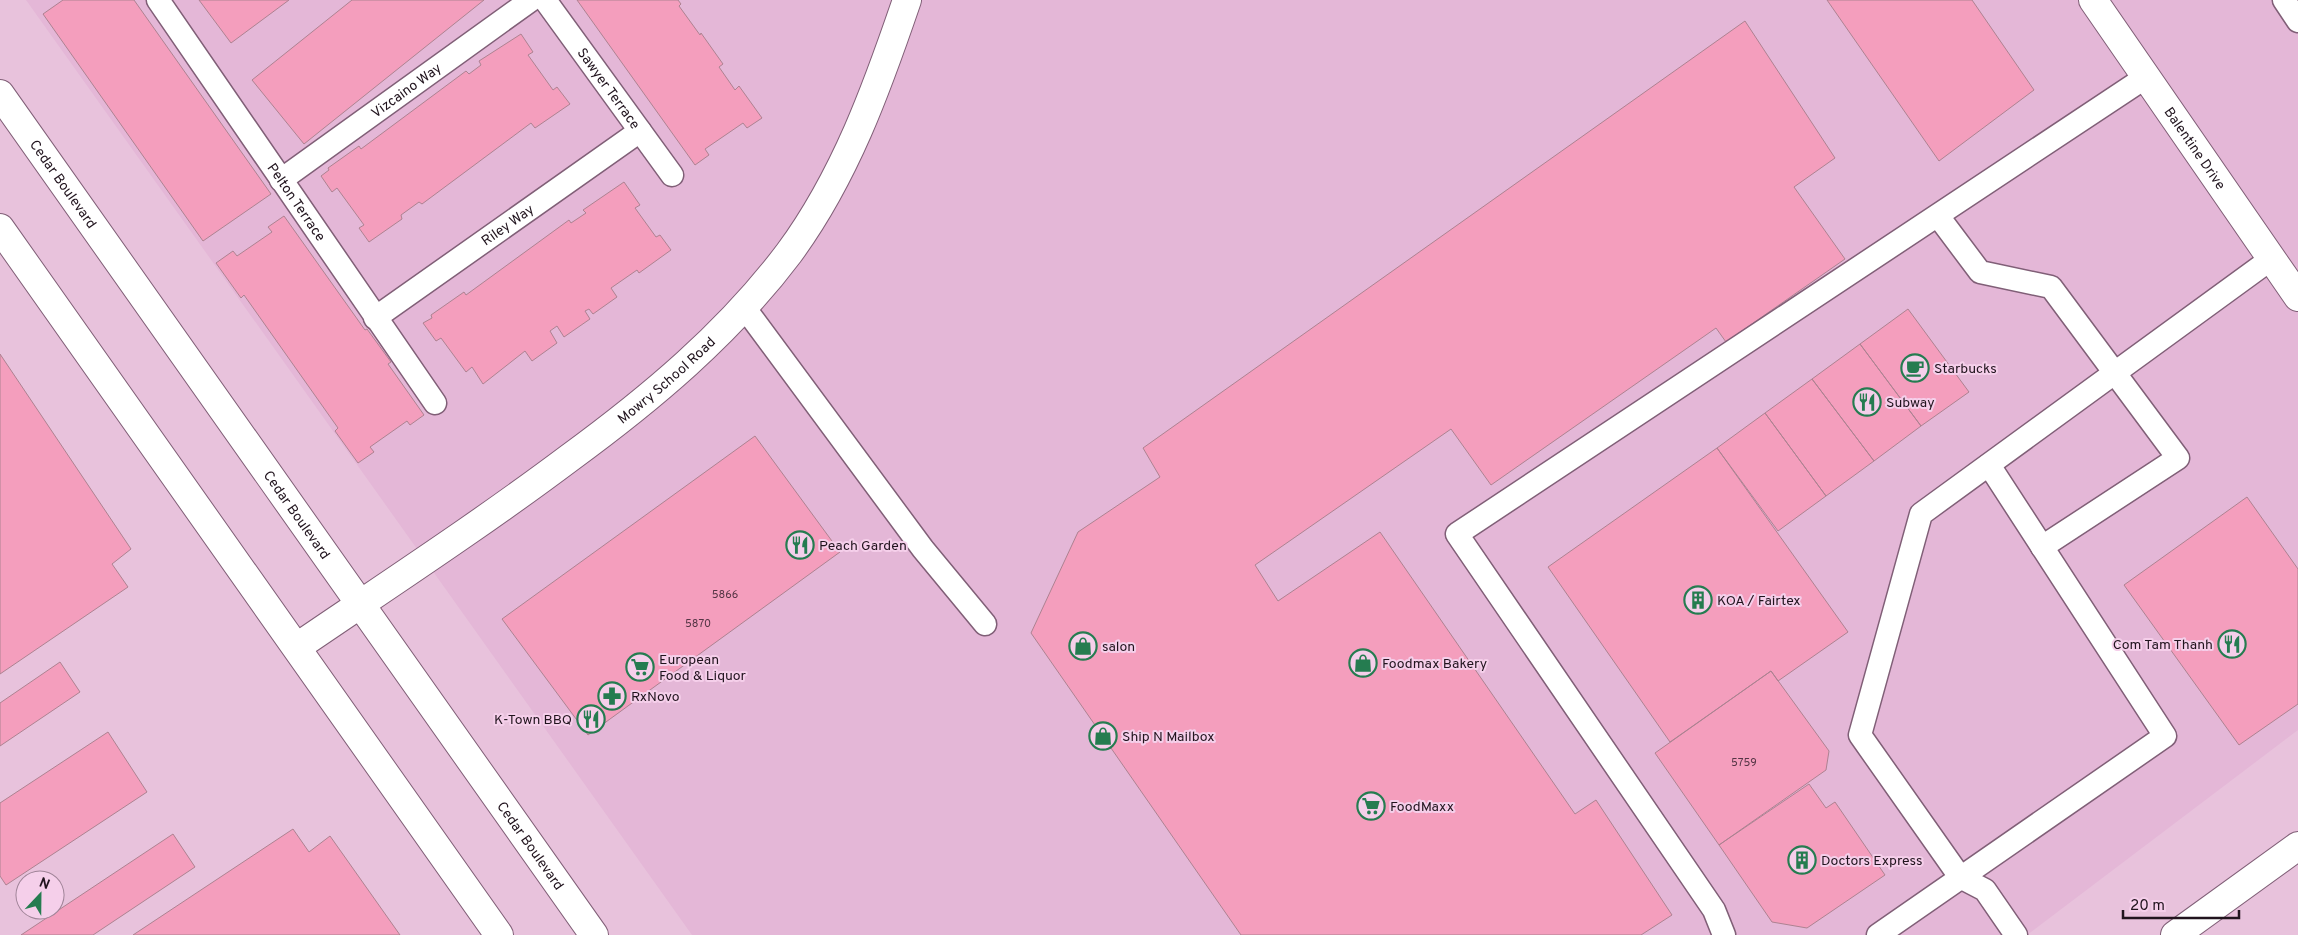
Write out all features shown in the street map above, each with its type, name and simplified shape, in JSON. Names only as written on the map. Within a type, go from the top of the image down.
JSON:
[{"type":"main road","name":"Mowry School Road","points":[[296,647],[505,506],[641,404],[692,360],[744,307],[789,252],[824,196],[856,135],[881,76],[907,0]]},
{"type":"main road","name":"Balentine Drive","points":[[2093,0],[2298,297]]},
{"type":"main road","name":"Cedar Boulevard","points":[[0,94],[594,935]]},
{"type":"main road","points":[[0,228],[499,935]]},
{"type":"main road","points":[[2176,935],[2298,846]]},
{"type":"lane","name":"Pelton Terrace","points":[[158,0],[435,403]]},
{"type":"lane","name":"Vizcaino Way","points":[[281,180],[531,0]]},
{"type":"lane","name":"Sawyer Terrace","points":[[545,0],[672,176]]},
{"type":"lane","points":[[2284,0],[2298,21]]},
{"type":"lane","points":[[1724,935],[1714,910],[1457,534],[2146,77]]},
{"type":"lane","name":"Riley Way","points":[[375,318],[640,131]]},
{"type":"lane","points":[[1938,216],[1980,272],[2051,286],[2178,458],[2042,547]]},
{"type":"lane","points":[[2016,935],[1985,890],[1960,877],[1860,735],[1921,514],[2272,259]]},
{"type":"lane","points":[[744,307],[923,549],[985,624]]},
{"type":"lane","points":[[1878,935],[2166,736],[1988,465]]},
{"type":"shaded area","points":[[26,0],[2298,0],[2298,730],[2027,935],[692,935]]},
{"type":"building","points":[[63,0],[134,0],[271,194],[203,241],[43,14]]},
{"type":"building","points":[[199,0],[289,0],[231,43]]},
{"type":"building","points":[[352,0],[484,0],[304,144],[252,80]]},
{"type":"building","points":[[577,0],[678,0],[681,4],[679,6],[723,64],[719,67],[735,90],[739,86],[762,118],[747,128],[743,123],[705,149],[709,155],[695,165]]},
{"type":"building","points":[[1827,0],[1972,0],[2034,90],[1939,161]]},
{"type":"building","points":[[1745,21],[1835,158],[1794,187],[1845,259],[1726,342],[1716,328],[1491,485],[1451,429],[1255,565],[1278,601],[1380,532],[1575,814],[1596,800],[1672,915],[1641,935],[1241,935],[1031,633],[1078,532],[1160,477],[1143,448]]},
{"type":"building","points":[[521,34],[533,52],[528,55],[553,90],[557,87],[570,104],[535,128],[531,123],[422,204],[419,202],[401,215],[402,219],[369,242],[359,228],[364,225],[337,188],[332,192],[321,176],[329,170],[328,168],[359,146],[361,149],[466,71],[469,74],[481,65],[479,61]]},
{"type":"building","points":[[624,182],[640,205],[635,208],[656,237],[660,235],[671,250],[639,273],[637,270],[611,288],[617,297],[593,314],[589,309],[585,311],[590,319],[564,337],[557,326],[550,331],[557,343],[532,361],[525,351],[483,384],[472,367],[466,372],[441,338],[436,341],[423,323],[432,318],[431,315],[464,292],[466,295],[569,220],[571,223],[586,213],[583,210]]},
{"type":"building","points":[[284,216],[365,330],[367,329],[391,362],[388,364],[424,415],[410,425],[407,421],[370,447],[374,452],[358,463],[335,431],[338,428],[244,295],[241,298],[216,263],[233,251],[237,256],[272,232],[268,227]]},
{"type":"building","name":"Starbucks","points":[[1908,309],[1969,392],[1921,426],[1860,344]]},
{"type":"building","name":"Subway","points":[[1860,344],[1921,426],[1874,461],[1812,379]]},
{"type":"building","points":[[0,354],[131,549],[112,564],[128,587],[0,674]]},
{"type":"building","points":[[1812,379],[1874,461],[1826,496],[1765,413]]},
{"type":"building","points":[[1765,413],[1826,496],[1778,531],[1717,448]]},
{"type":"building","points":[[755,436],[840,552],[588,735],[502,619]]},
{"type":"building","name":"KOA / Fairtex","points":[[1717,448],[1848,632],[1778,681],[1771,671],[1670,742],[1548,567]]},
{"type":"building","name":"Com Tam Thanh","points":[[2247,497],[2298,569],[2298,704],[2239,745],[2124,585]]},
{"type":"building","points":[[60,662],[80,692],[0,746],[0,703]]},
{"type":"building","points":[[1771,671],[1829,751],[1826,770],[1719,845],[1655,753]]},
{"type":"building","points":[[108,732],[147,792],[29,870],[15,870],[15,879],[6,885],[0,876],[0,803]]},
{"type":"building","name":"Doctors Express","points":[[1809,784],[1826,808],[1835,802],[1885,875],[1807,928],[1772,922],[1719,845]]},
{"type":"building","points":[[293,829],[309,852],[330,836],[400,935],[133,935]]},
{"type":"building","points":[[173,834],[195,867],[93,935],[21,935],[44,920],[65,920],[65,906]]},
{"type":"place","name":"Starbucks","points":[[1915,368]]},
{"type":"place","name":"Subway","points":[[1867,402]]},
{"type":"place","name":"Peach Garden","points":[[800,545]]},
{"type":"place","name":"KOA / Fairtex","points":[[1698,600]]},
{"type":"place","name":"Com Tam Thanh","points":[[2232,644]]},
{"type":"place","name":"salon","points":[[1083,646]]},
{"type":"place","name":"Foodmax Bakery","points":[[1363,663]]},
{"type":"place","name":"European Food & Liquor","points":[[640,667]]},
{"type":"place","name":"RxNovo","points":[[612,696]]},
{"type":"place","name":"K-Town BBQ","points":[[591,719]]},
{"type":"place","name":"Ship N Mailbox","points":[[1103,736]]},
{"type":"place","name":"FoodMaxx","points":[[1371,806]]},
{"type":"place","name":"Doctors Express","points":[[1802,860]]}]
